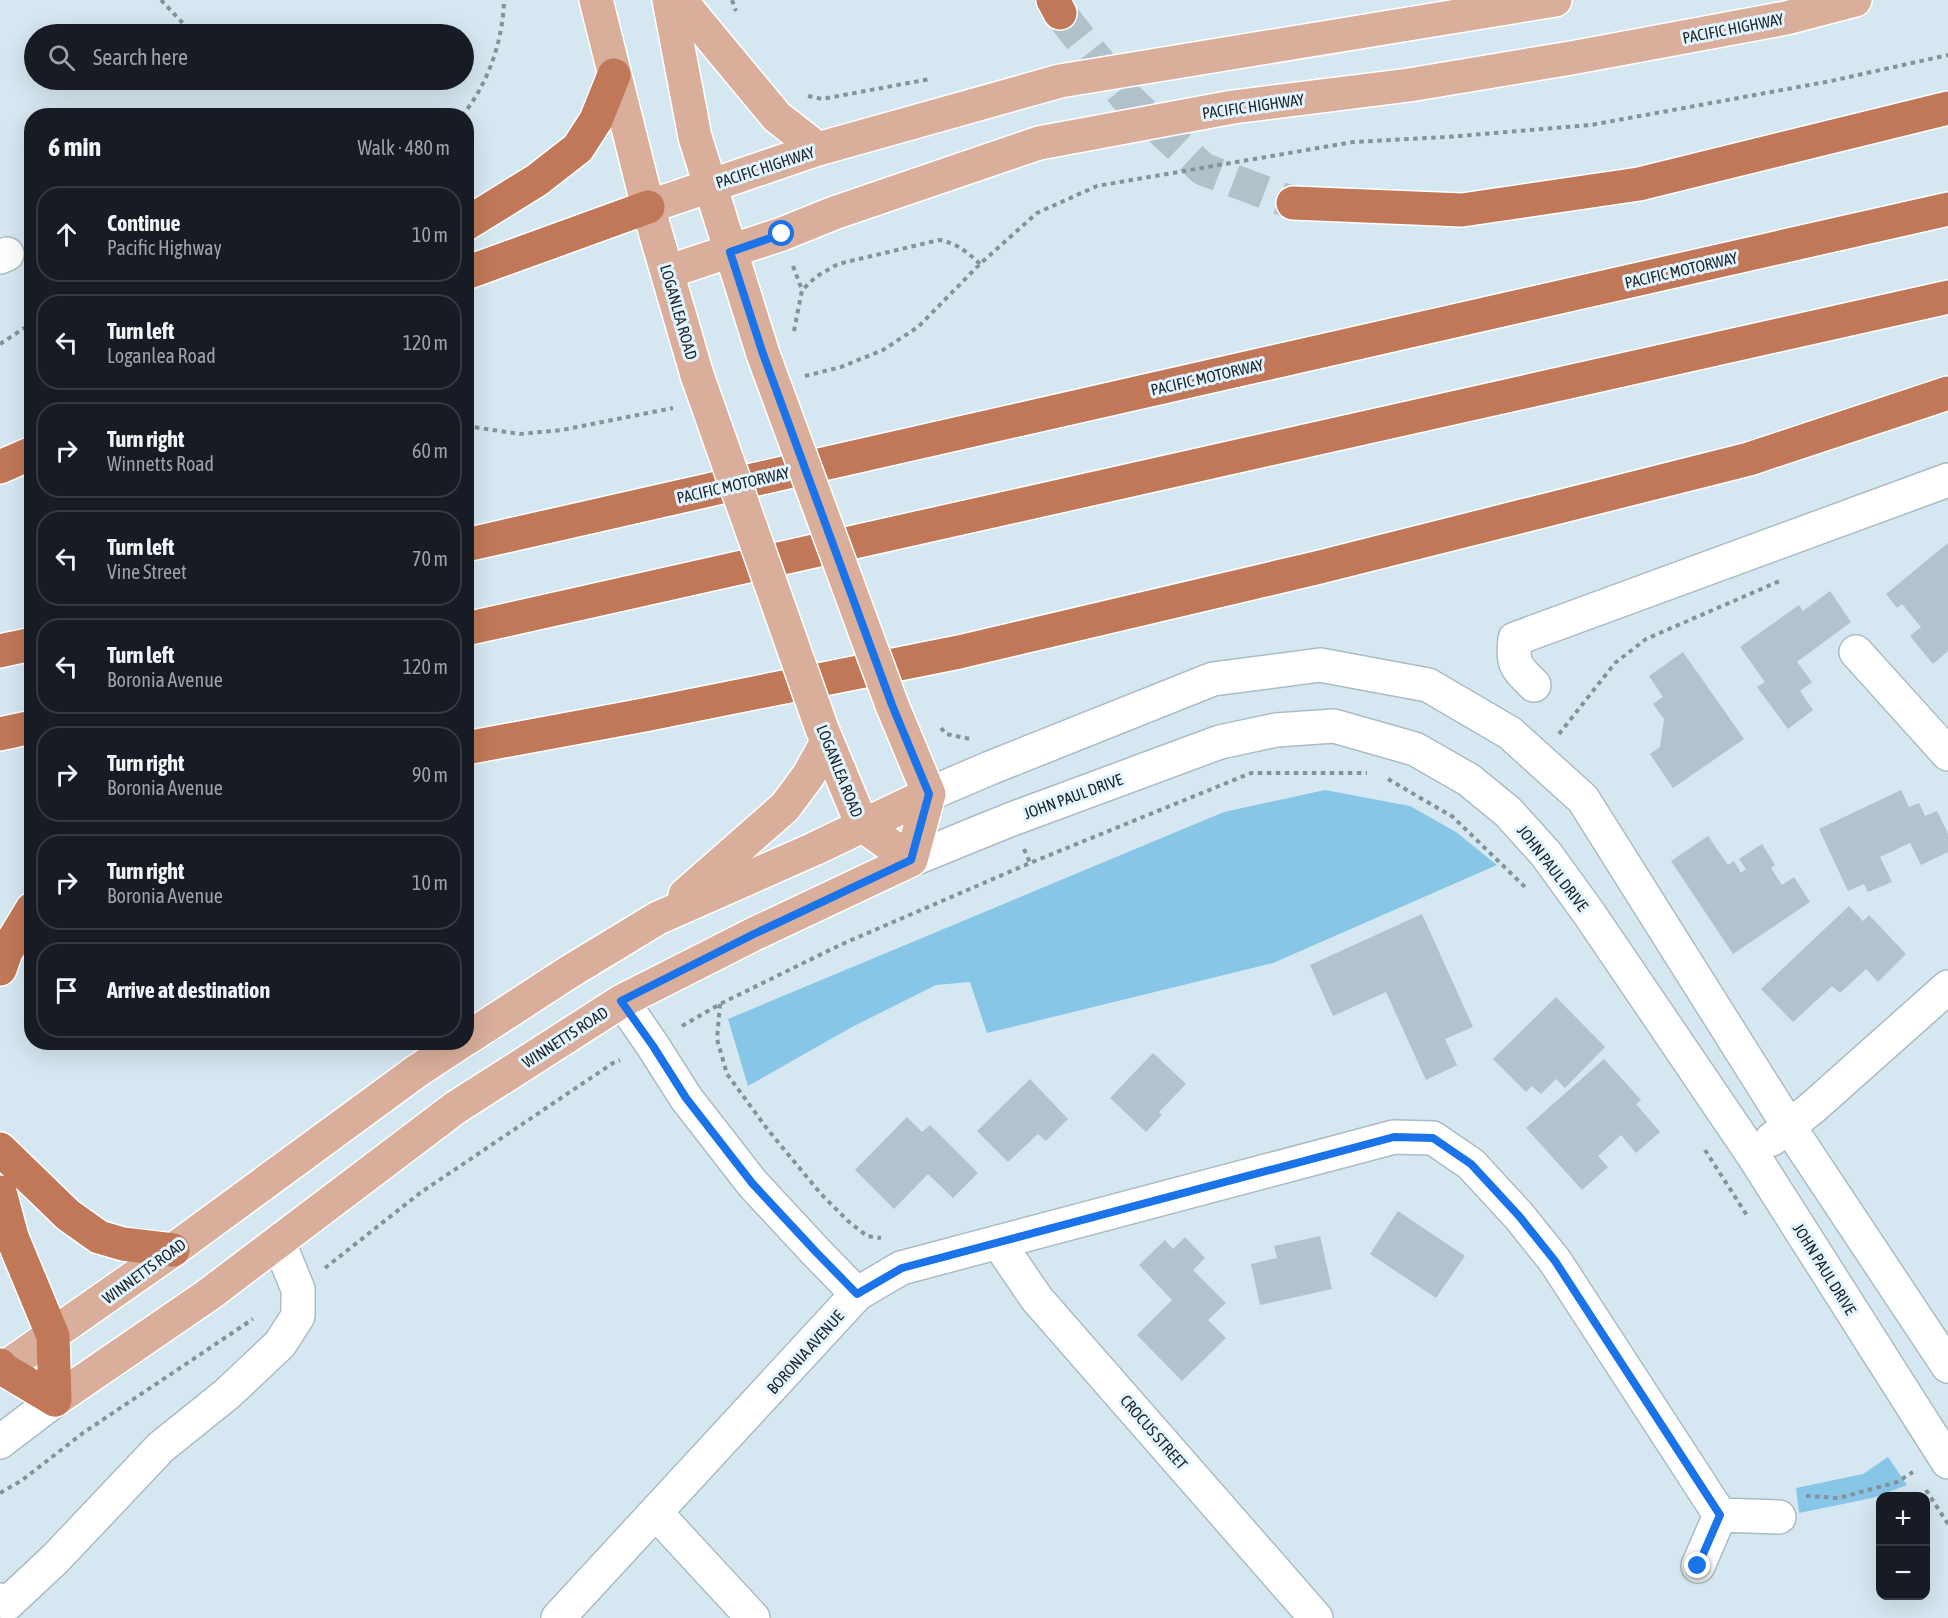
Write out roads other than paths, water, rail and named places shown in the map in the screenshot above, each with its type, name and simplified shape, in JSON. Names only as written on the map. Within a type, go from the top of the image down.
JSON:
[{"type":"highway","points":[[474,220],[537,180],[578,148],[596,120],[614,75]]},
{"type":"highway","points":[[1293,203],[1462,210],[1639,184],[1948,108]]},
{"type":"highway","points":[[474,270],[648,207]]},
{"type":"highway","name":"PACIFIC MOTORWAY","points":[[474,543],[1948,209]]},
{"type":"highway","points":[[474,627],[1948,297]]},
{"type":"highway","points":[[474,747],[656,713],[959,652],[1304,570],[1749,459],[1948,393]]},
{"type":"highway","points":[[0,467],[24,456]]},
{"type":"highway","points":[[0,651],[24,646]]},
{"type":"highway","points":[[0,734],[24,729]]},
{"type":"highway","points":[[0,969],[6,952],[24,922]]},
{"type":"highway","points":[[0,1149],[68,1215],[99,1237],[123,1244],[173,1250]]},
{"type":"highway","points":[[0,1192],[12,1237],[52,1336],[55,1400]]},
{"type":"highway","points":[[1,1368],[55,1400]]},
{"type":"main road","name":"LOGANLEA ROAD","points":[[596,0],[648,207],[698,375],[825,736],[862,825],[911,860]]},
{"type":"main road","points":[[669,0],[694,137],[763,354],[892,705],[929,794],[911,860]]},
{"type":"main road","points":[[680,0],[777,117],[818,149]]},
{"type":"main road","name":"PACIFIC HIGHWAY","points":[[648,207],[818,149],[1060,81],[1555,0]]},
{"type":"main road","name":"PACIFIC HIGHWAY","points":[[667,272],[1039,144],[1233,107],[1409,85],[1571,58],[1786,18],[1855,0]]},
{"type":"main road","points":[[658,918],[785,807],[808,776],[825,736]]},
{"type":"main road","points":[[474,1034],[658,918],[814,849],[929,794]]},
{"type":"main road","name":"WINNETTS ROAD","points":[[55,1400],[208,1295],[455,1108],[621,1001],[754,934],[911,860]]},
{"type":"main road","name":"WINNETTS ROAD","points":[[1,1368],[52,1336],[449,1050]]},
{"type":"street","points":[[1534,685],[1518,670],[1513,657],[1515,639],[1948,480]]},
{"type":"street","points":[[1856,652],[1948,754]]},
{"type":"street","points":[[929,794],[1213,679],[1320,665],[1428,686],[1510,734],[1583,799],[1788,1125],[1948,1366]]},
{"type":"street","name":"JOHN PAUL DRIVE","points":[[911,860],[1012,819],[1220,742],[1276,730],[1334,726],[1414,749],[1470,780],[1508,812],[1546,854],[1594,922],[1753,1155],[1948,1462]]},
{"type":"street","points":[[1753,1155],[1811,1109],[1948,987]]},
{"type":"street","points":[[621,1001],[686,1098],[752,1183],[857,1294]]},
{"type":"street","name":"BORONIA AVENUE","points":[[558,1618],[857,1294],[902,1268],[1394,1137],[1433,1138],[1471,1164],[1519,1216],[1555,1261],[1720,1515]]},
{"type":"street","name":"CROCUS STREET","points":[[998,1242],[1037,1299],[1316,1618]]},
{"type":"street","points":[[0,1600],[8,1603],[55,1559],[161,1447],[228,1394],[280,1344],[298,1316],[298,1289],[279,1243]]},
{"type":"street","name":"WINNETTS ROAD","points":[[0,1442],[55,1400]]},
{"type":"street","points":[[1698,1566],[1720,1515],[1787,1506]]},
{"type":"street","points":[[656,1513],[753,1618]]},
{"type":"tunnel","points":[[1060,13],[1126,97],[1203,169],[1293,203]]}]
